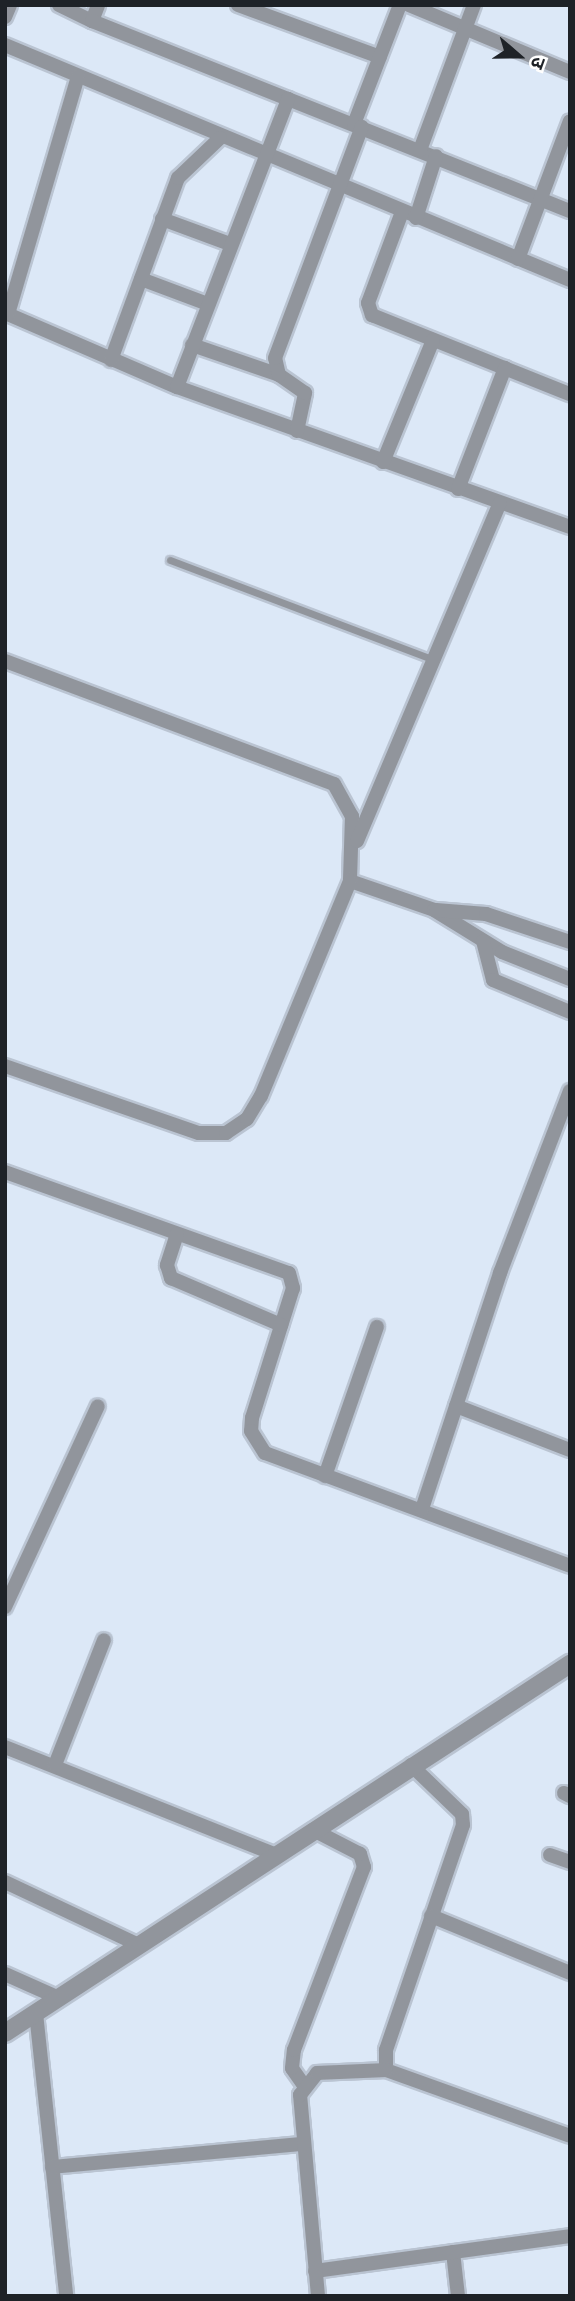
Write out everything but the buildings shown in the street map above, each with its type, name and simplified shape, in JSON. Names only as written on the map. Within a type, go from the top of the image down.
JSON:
[{"type":"street","points":[[5,17],[10,5]]},
{"type":"street","points":[[59,5],[92,21],[570,211]]},
{"type":"street","points":[[92,21],[98,5]]},
{"type":"street","points":[[238,5],[380,57]]},
{"type":"street","points":[[279,375],[277,349],[338,187],[380,57],[400,5]]},
{"type":"street","points":[[409,5],[570,72]]},
{"type":"street","points":[[419,150],[474,5]]},
{"type":"street","points":[[5,45],[263,156],[570,280]]},
{"type":"street","points":[[78,76],[7,313],[177,387],[570,527]]},
{"type":"street","points":[[177,387],[263,156],[288,99]]},
{"type":"street","points":[[518,259],[570,121]]},
{"type":"street","points":[[111,360],[178,178],[220,138]]},
{"type":"street","points":[[436,156],[368,310],[433,340],[570,394]]},
{"type":"street","points":[[162,219],[230,244]]},
{"type":"street","points":[[141,279],[208,304]]},
{"type":"street","points":[[383,462],[433,340]]},
{"type":"street","points":[[192,345],[279,375],[305,393],[297,431]]},
{"type":"street","points":[[458,489],[505,369]]},
{"type":"street","points":[[5,1066],[199,1133],[226,1133],[247,1119],[261,1096],[350,881],[356,843],[500,503]]},
{"type":"street","points":[[5,661],[316,774],[345,799],[356,843]]},
{"type":"street","points":[[350,881],[434,910],[483,941],[570,979]]},
{"type":"street","points":[[434,910],[486,914],[570,942]]},
{"type":"street","points":[[483,941],[493,980],[570,1012]]},
{"type":"street","points":[[422,1509],[456,1406],[570,1091]]},
{"type":"street","points":[[5,1172],[289,1273],[293,1288],[251,1432],[265,1453],[570,1566]]},
{"type":"street","points":[[177,1234],[167,1265],[171,1278],[281,1325]]},
{"type":"street","points":[[325,1476],[377,1327]]},
{"type":"street","points":[[5,1607],[97,1406]]},
{"type":"street","points":[[456,1406],[570,1450]]},
{"type":"street","points":[[55,1765],[104,1640]]},
{"type":"street","points":[[5,2033],[411,1765],[570,1664]]},
{"type":"street","points":[[5,1747],[276,1855]]},
{"type":"street","points":[[386,2070],[386,2050],[463,1825],[461,1814],[411,1765]]},
{"type":"street","points":[[313,1830],[360,1854],[363,1867],[294,2050],[292,2068],[303,2084],[302,2144],[318,2296]]},
{"type":"street","points":[[550,1855],[570,1862]]},
{"type":"street","points":[[5,1881],[139,1945]]},
{"type":"street","points":[[431,1916],[570,1973]]},
{"type":"street","points":[[5,1974],[59,1998]]},
{"type":"street","points":[[36,2013],[66,2296]]},
{"type":"street","points":[[303,2084],[331,2070],[386,2070],[570,2136]]},
{"type":"street","points":[[52,2167],[302,2144]]},
{"type":"street","points":[[315,2271],[570,2236]]},
{"type":"street","points":[[453,2252],[458,2296]]},
{"type":"lane","points":[[170,560],[435,661]]}]
